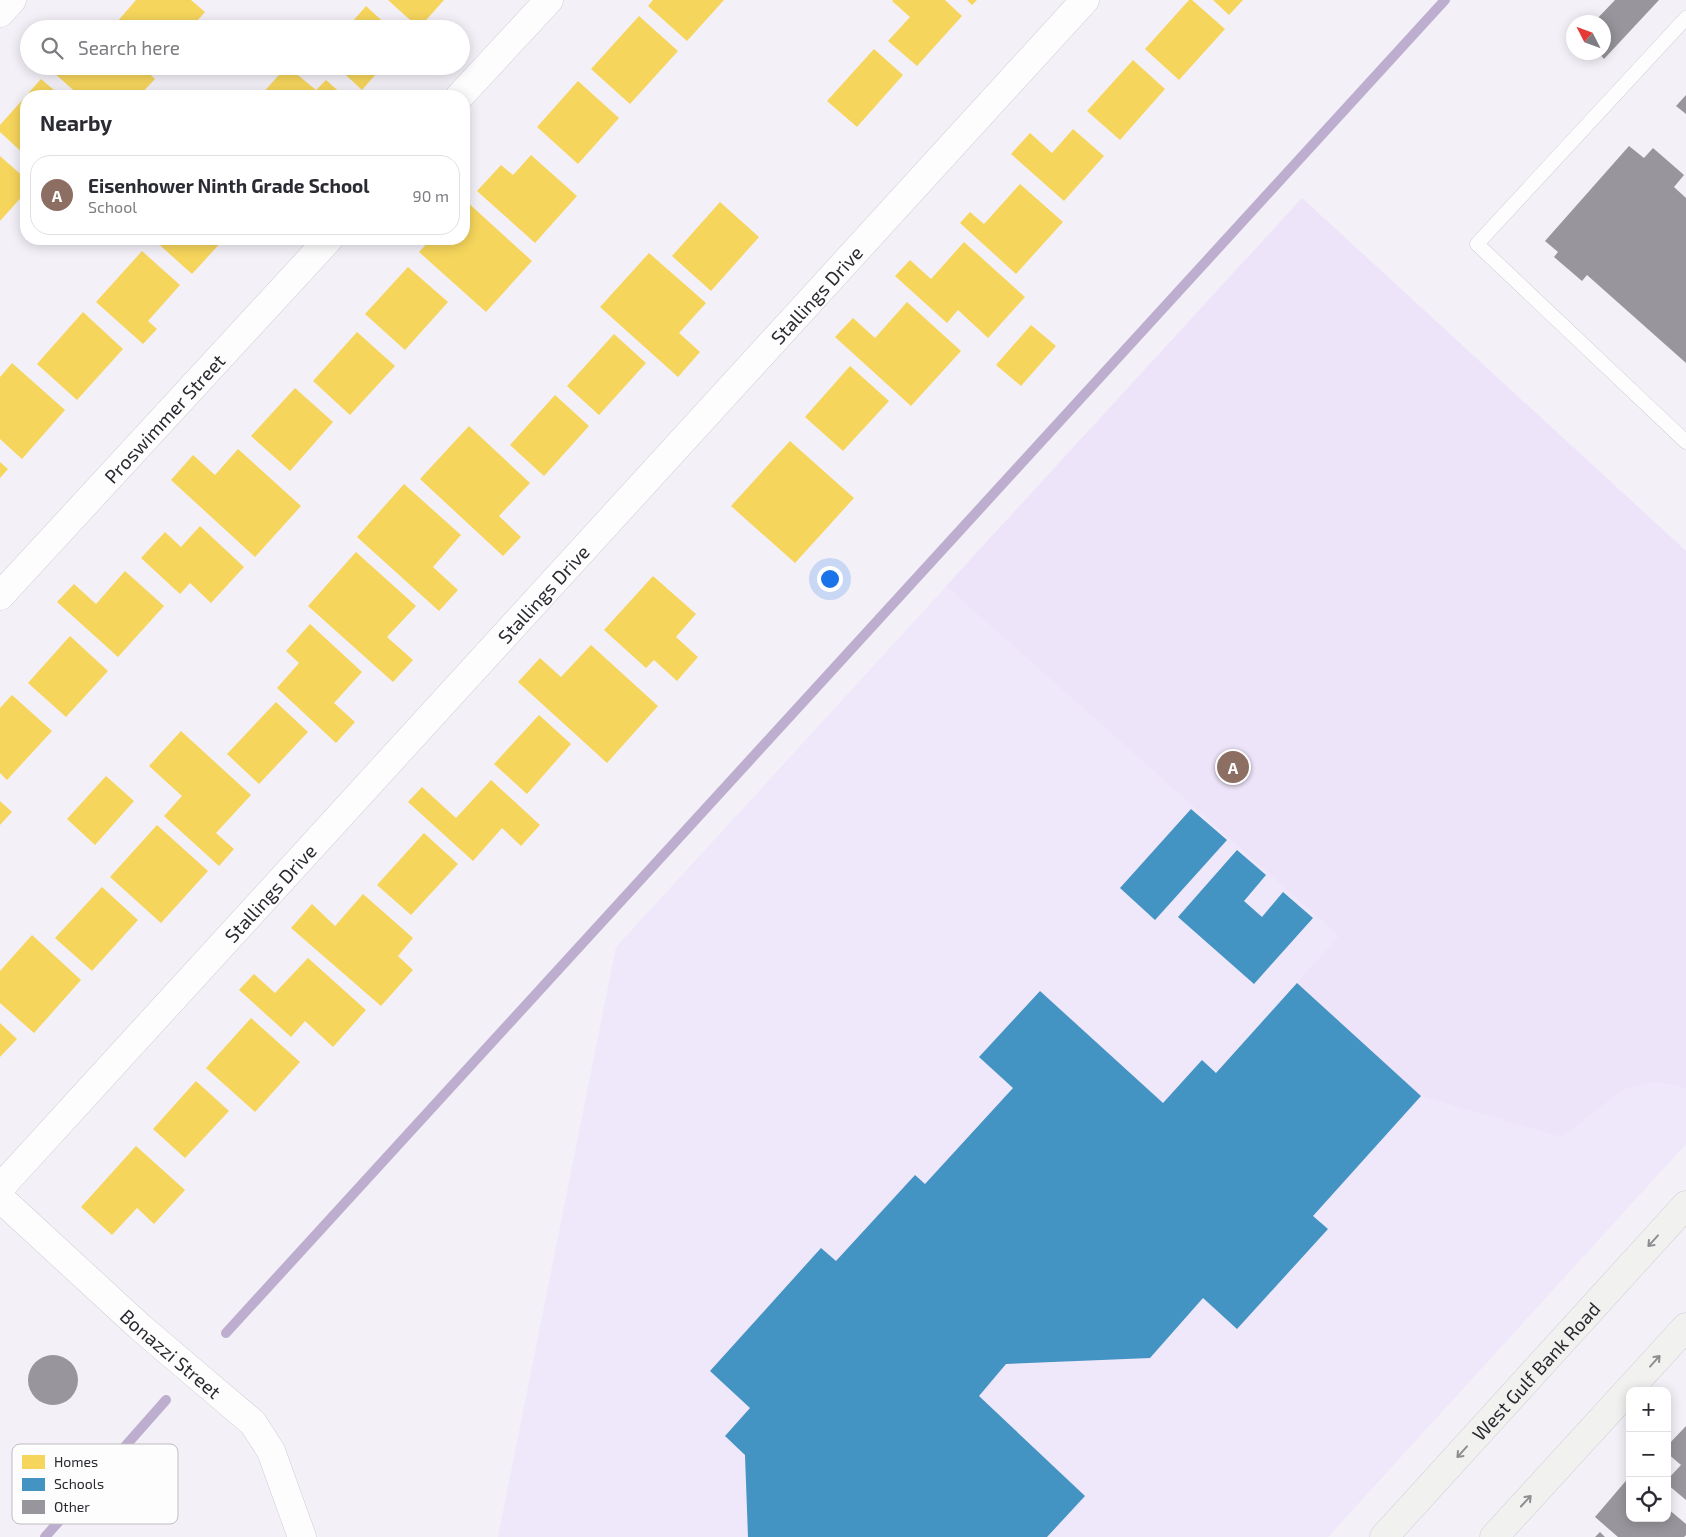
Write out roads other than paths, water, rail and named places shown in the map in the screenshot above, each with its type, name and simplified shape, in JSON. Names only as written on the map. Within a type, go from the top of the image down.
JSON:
[{"type":"main road","name":"West Gulf Bank Road","points":[[1384,1537],[1686,1205]]},
{"type":"main road","points":[[1494,1537],[1686,1327]]},
{"type":"street","points":[[0,13],[12,0]]},
{"type":"street","points":[[466,90],[549,0]]},
{"type":"street","name":"Stallings Drive","points":[[0,1188],[1085,0]]},
{"type":"street","name":"Proswimmer Street","points":[[0,596],[323,245]]},
{"type":"street","name":"Bonazzi Street","points":[[0,1198],[140,1327],[253,1423],[271,1451],[302,1537]]},
{"type":"lane","points":[[1686,18],[1477,244],[1686,442]]},
{"type":"waterway","points":[[226,1333],[1445,0]]},
{"type":"waterway","points":[[127,1444],[166,1400]]},
{"type":"waterway","points":[[45,1537],[56,1524]]},
{"type":"place","name":"Eisenhower Ninth Grade School","points":[[1233,767]]}]
